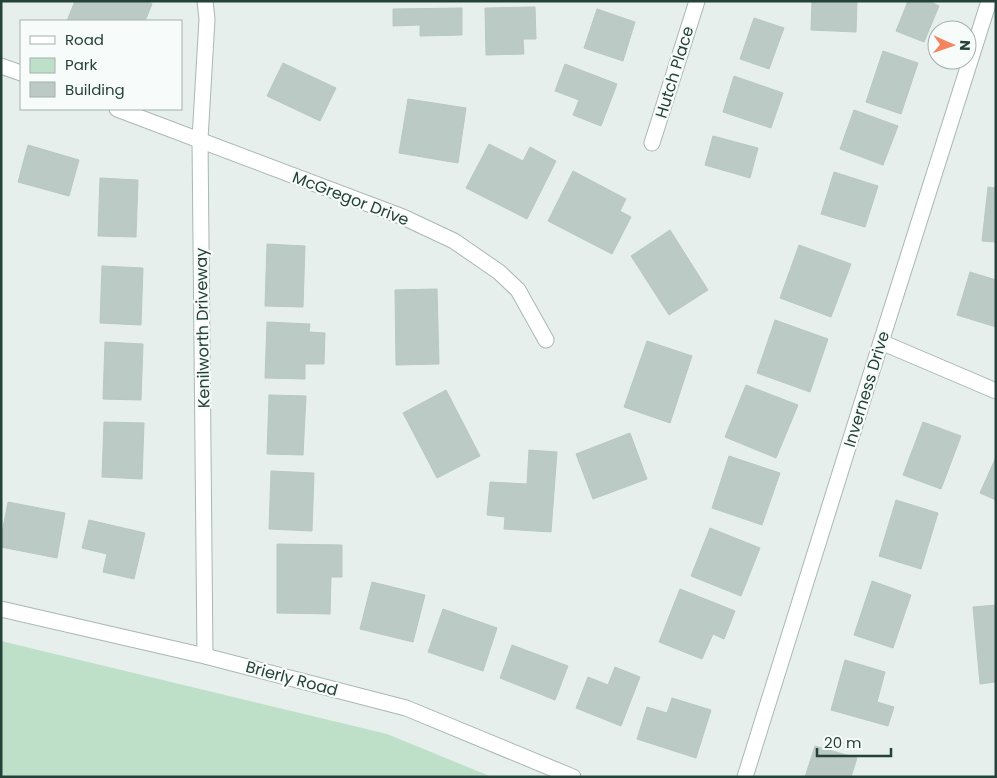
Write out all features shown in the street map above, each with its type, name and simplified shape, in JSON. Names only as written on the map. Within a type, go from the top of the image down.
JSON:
[{"type":"street","name":"Kenilworth Driveway","points":[[205,1],[207,19],[200,139],[205,656]]},
{"type":"street","name":"Hutch Place","points":[[652,143],[696,1]]},
{"type":"street","name":"Inverness Drive","points":[[745,777],[989,1]]},
{"type":"street","points":[[1,66],[20,73]]},
{"type":"street","name":"McGregor Drive","points":[[120,110],[403,217],[454,241],[499,272],[518,290],[546,340]]},
{"type":"street","points":[[881,342],[996,390]]},
{"type":"street","name":"Brierly Road","points":[[1,609],[205,656],[406,708],[573,777]]},
{"type":"green space","points":[[1,641],[387,734],[492,777],[1,777]]},
{"type":"building","points":[[75,1],[146,1],[152,4],[145,20],[67,20]]},
{"type":"building","points":[[812,1],[857,1],[856,32],[811,30]]},
{"type":"building","points":[[908,1],[929,1],[939,6],[933,20],[927,20],[927,35],[924,42],[896,31]]},
{"type":"building","points":[[535,7],[536,39],[523,39],[524,54],[486,55],[485,8]]},
{"type":"building","points":[[462,8],[462,35],[420,36],[420,25],[393,26],[393,9]]},
{"type":"building","points":[[597,9],[635,22],[623,61],[584,48]]},
{"type":"building","points":[[754,18],[784,28],[769,69],[740,59]]},
{"type":"building","points":[[883,51],[918,63],[901,114],[866,102]]},
{"type":"building","points":[[283,63],[336,88],[320,121],[267,96]]},
{"type":"building","points":[[565,64],[617,84],[601,126],[573,115],[579,100],[555,91]]},
{"type":"building","points":[[734,76],[783,93],[771,128],[723,112]]},
{"type":"building","points":[[408,99],[466,108],[458,163],[399,153]]},
{"type":"building","points":[[854,110],[898,126],[883,165],[840,149]]},
{"type":"building","points":[[713,136],[758,148],[750,178],[705,165]]},
{"type":"building","points":[[489,144],[523,161],[530,147],[556,161],[527,219],[466,188]]},
{"type":"building","points":[[28,145],[79,160],[69,196],[18,182]]},
{"type":"building","points":[[573,171],[626,199],[620,211],[631,217],[612,254],[548,221]]},
{"type":"building","points":[[834,172],[878,186],[865,227],[821,214]]},
{"type":"building","points":[[100,178],[138,180],[136,237],[98,236]]},
{"type":"building","points":[[988,187],[996,188],[996,242],[982,241]]},
{"type":"building","points":[[670,230],[708,290],[669,315],[631,256]]},
{"type":"building","points":[[267,244],[305,246],[303,307],[265,306]]},
{"type":"building","points":[[799,245],[851,264],[831,317],[780,298]]},
{"type":"building","points":[[102,266],[143,268],[141,325],[100,323]]},
{"type":"building","points":[[970,272],[996,280],[996,327],[957,315]]},
{"type":"building","points":[[437,289],[439,364],[396,365],[395,290]]},
{"type":"building","points":[[775,320],[828,339],[810,392],[757,373]]},
{"type":"building","points":[[267,322],[310,324],[309,332],[325,333],[324,364],[305,364],[305,379],[265,378]]},
{"type":"building","points":[[647,341],[692,356],[670,423],[624,407]]},
{"type":"building","points":[[105,342],[143,344],[141,400],[103,399]]},
{"type":"building","points":[[746,385],[798,405],[776,458],[725,437]]},
{"type":"building","points":[[446,390],[480,456],[437,478],[403,413]]},
{"type":"building","points":[[269,395],[306,396],[303,455],[267,454]]},
{"type":"building","points":[[104,422],[144,423],[142,479],[102,477]]},
{"type":"building","points":[[923,422],[961,436],[941,489],[903,475]]},
{"type":"building","points":[[630,433],[647,479],[593,499],[576,454]]},
{"type":"building","points":[[529,450],[557,452],[551,532],[504,529],[505,517],[487,515],[490,482],[527,484]]},
{"type":"building","points":[[729,456],[780,473],[762,525],[712,508]]},
{"type":"building","points":[[996,457],[996,500],[980,493]]},
{"type":"building","points":[[271,471],[314,473],[312,531],[269,529]]},
{"type":"building","points":[[896,500],[938,513],[921,569],[879,556]]},
{"type":"building","points":[[8,502],[65,513],[57,558],[1,547]]},
{"type":"building","points":[[89,520],[145,533],[134,579],[103,572],[107,554],[82,548]]},
{"type":"building","points":[[710,528],[760,548],[741,596],[691,576]]},
{"type":"building","points":[[277,544],[342,545],[342,577],[331,577],[330,614],[277,613]]},
{"type":"building","points":[[872,581],[911,595],[893,648],[854,635]]},
{"type":"building","points":[[372,582],[425,595],[413,642],[360,629]]},
{"type":"building","points":[[680,589],[735,611],[724,639],[713,634],[702,659],[659,642]]},
{"type":"building","points":[[996,605],[996,682],[980,684],[973,607]]},
{"type":"building","points":[[443,609],[497,628],[483,671],[428,652]]},
{"type":"building","points":[[512,645],[568,666],[555,700],[500,678]]},
{"type":"building","points":[[845,660],[885,672],[877,702],[894,707],[888,726],[831,710]]},
{"type":"building","points":[[615,667],[640,677],[621,726],[576,708],[588,677],[608,685]]},
{"type":"building","points":[[672,698],[711,710],[696,758],[637,739],[647,707],[667,713]]},
{"type":"building","points":[[815,746],[857,758],[851,777],[805,777]]}]
